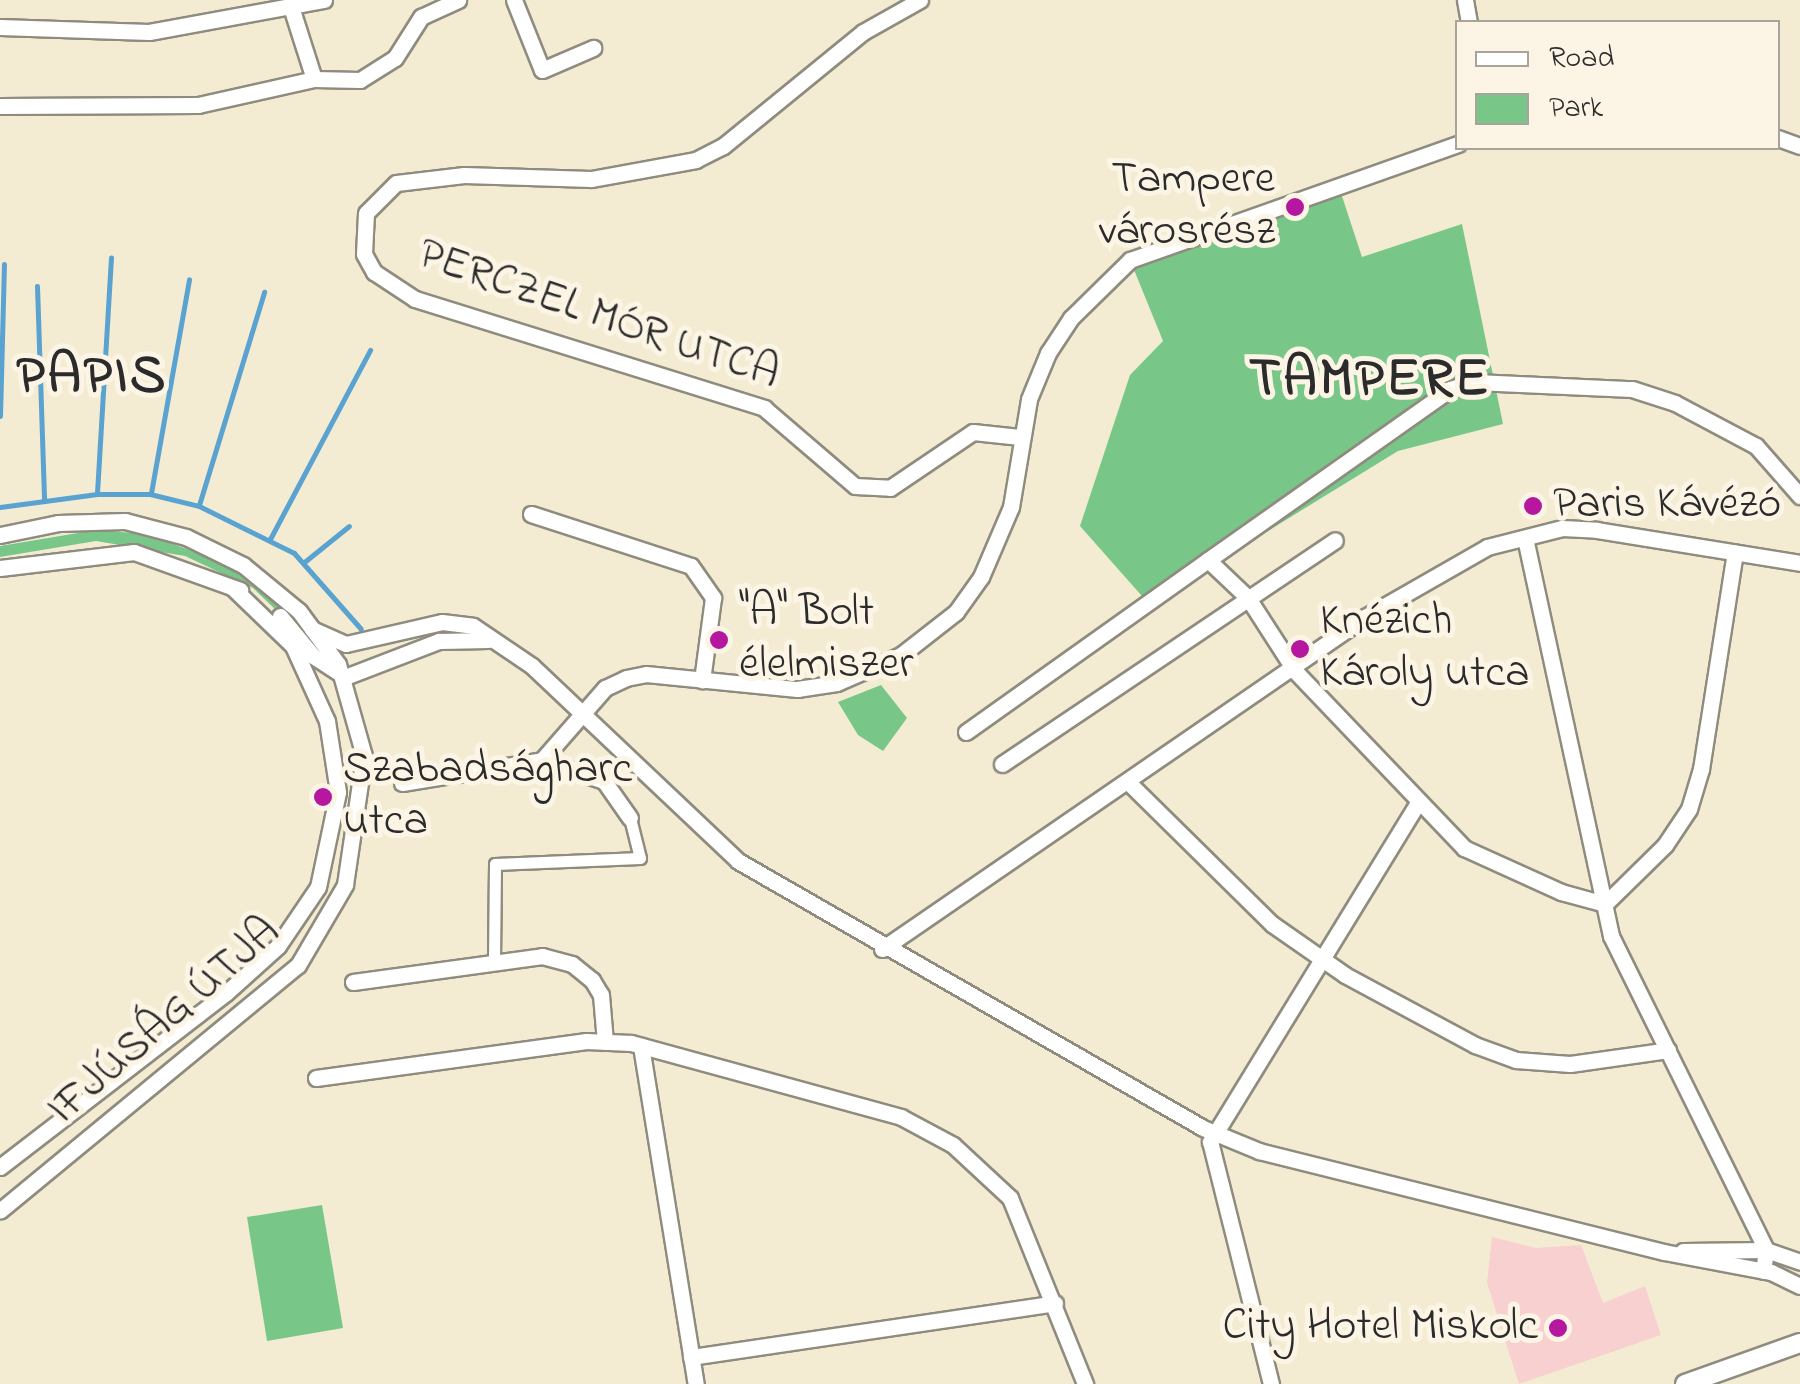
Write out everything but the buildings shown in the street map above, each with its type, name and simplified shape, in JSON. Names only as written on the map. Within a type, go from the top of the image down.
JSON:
[{"type":"street","points":[[0,28],[149,32],[292,10],[324,0]]},
{"type":"street","points":[[0,106],[198,105],[314,79],[360,80],[395,58],[421,18],[458,0]]},
{"type":"street","points":[[514,0],[542,70],[593,48]]},
{"type":"street","name":"PERCZEL MÓR UTCA","points":[[920,0],[863,32],[724,146],[696,160],[591,179],[464,175],[396,183],[366,213],[364,254],[374,272],[415,299],[764,408],[854,486],[890,488],[973,432],[1020,437]]},
{"type":"street","points":[[292,10],[314,79]]},
{"type":"street","points":[[542,760],[585,718],[604,688],[626,678],[702,680],[765,689],[837,683],[871,672],[925,638],[956,612],[997,550],[1011,507],[1029,399],[1060,334],[1130,260],[1455,145]]},
{"type":"street","points":[[966,732],[1450,389],[1508,380],[1632,389],[1675,402],[1756,446],[1800,496]]},
{"type":"street","points":[[531,514],[691,566],[713,598],[702,680]]},
{"type":"street","name":"IFJÚSÁG ÚTJA","points":[[0,535],[58,523],[126,521],[186,536],[244,565],[312,629],[338,672],[362,743],[364,793],[345,885],[314,943],[213,1038],[0,1211]]},
{"type":"street","points":[[882,949],[1130,784],[1414,585],[1487,547],[1562,528],[1597,530],[1800,564]]},
{"type":"street","points":[[1525,538],[1611,936],[1766,1250],[1762,1270]]},
{"type":"street","points":[[1002,764],[1335,540]]},
{"type":"street","name":"IFJÚSÁG ÚTJA","points":[[0,568],[134,552],[233,588],[281,616],[338,672]]},
{"type":"street","points":[[1605,904],[1653,858],[1688,809],[1701,769],[1735,553]]},
{"type":"street","points":[[1208,560],[1248,598],[1294,671],[1464,848],[1562,892],[1605,904]]},
{"type":"street","name":"IFJÚSÁG ÚTJA","points":[[0,1167],[226,993],[297,924],[324,869],[338,792],[323,705],[293,646],[233,588]]},
{"type":"street","points":[[338,672],[420,626]]},
{"type":"street","points":[[312,629],[346,644],[420,626],[473,626],[532,666],[738,862],[882,949],[1214,1133],[1259,1151],[1664,1252],[1762,1270],[1800,1286]]},
{"type":"street","points":[[338,672],[440,641],[492,641]]},
{"type":"street","name":"IFJÚSÁG ÚTJA","points":[[323,705],[338,672]]},
{"type":"street","points":[[402,782],[542,760],[604,780],[630,818],[640,858],[495,864],[494,961]]},
{"type":"street","points":[[1130,784],[1272,924],[1429,1022],[1516,1060],[1570,1064],[1668,1050]]},
{"type":"street","points":[[1271,1384],[1211,1162],[1214,1133],[1418,802]]},
{"type":"street","points":[[353,982],[542,956],[572,964],[601,995],[605,1042]]},
{"type":"street","points":[[316,1078],[605,1042],[641,1046],[900,1116],[953,1145],[1010,1198],[1085,1384]]},
{"type":"street","points":[[641,1046],[696,1384]]},
{"type":"street","points":[[1664,1252],[1766,1250],[1800,1262]]},
{"type":"street","points":[[691,1357],[1055,1304]]},
{"type":"street","points":[[1685,1384],[1800,1344]]},
{"type":"shaded area","points":[[1492,1237],[1536,1248],[1581,1245],[1603,1303],[1645,1286],[1661,1335],[1519,1384],[1487,1283]]},
{"type":"green space","points":[[1338,184],[1362,257],[1462,224],[1503,424],[1398,451],[1149,604],[1080,526],[1130,375],[1163,341],[1130,260]]},
{"type":"green space","points":[[96,530],[146,534],[222,562],[291,615],[329,661],[253,588],[185,556],[96,541],[0,557],[0,546]]},
{"type":"green space","points":[[881,685],[907,718],[883,751],[858,735],[838,702]]},
{"type":"green space","points":[[322,1205],[343,1328],[267,1341],[247,1217]]},
{"type":"waterway","points":[[97,493],[111,257]]},
{"type":"waterway","points":[[0,416],[4,264]]},
{"type":"waterway","points":[[151,493],[189,279]]},
{"type":"waterway","points":[[37,286],[44,501]]},
{"type":"waterway","points":[[199,505],[264,292]]},
{"type":"waterway","points":[[270,539],[370,350]]},
{"type":"waterway","points":[[0,507],[97,494],[150,494],[199,506],[294,553],[361,629]]},
{"type":"waterway","points":[[303,563],[349,526]]},
{"type":"place","name":"Tampere városrész","points":[[1295,207]]},
{"type":"place","name":"Paris Kávézó","points":[[1533,506]]},
{"type":"place","name":"\"A\" Bolt élelmiszer","points":[[719,640]]},
{"type":"place","name":"Knézich Károly utca","points":[[1300,649]]},
{"type":"place","name":"Szabadságharc utca","points":[[323,797]]},
{"type":"place","name":"City Hotel Miskolc","points":[[1558,1328]]},
{"type":"district","name":"PAPIS","points":[[92,379]]},
{"type":"district","name":"TAMPERE","points":[[1370,382]]}]
